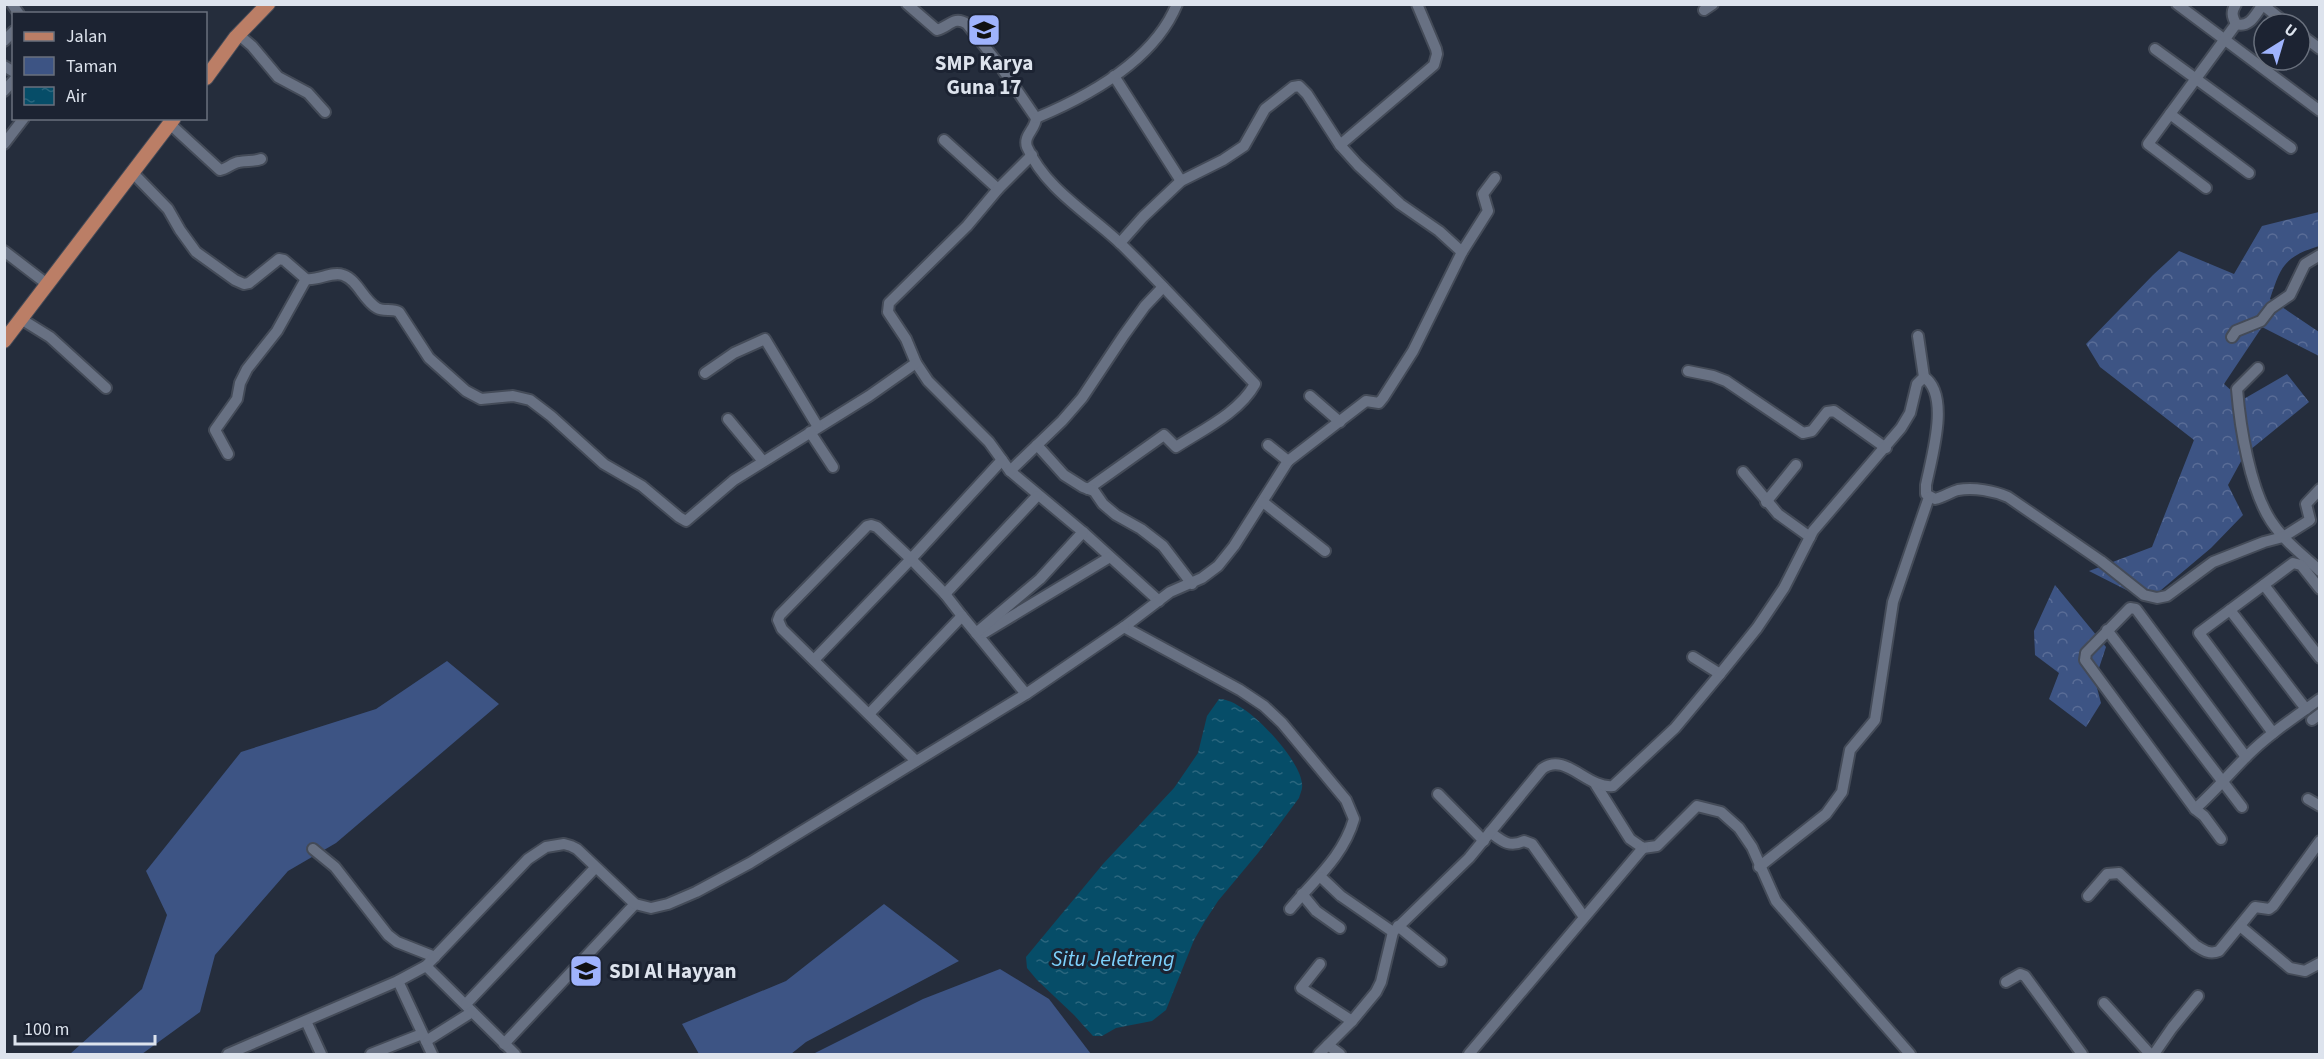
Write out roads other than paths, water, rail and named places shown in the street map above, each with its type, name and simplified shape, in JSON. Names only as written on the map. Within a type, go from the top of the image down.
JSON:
[{"type":"main road","points":[[207,77],[239,35],[268,4]]},
{"type":"main road","points":[[4,341],[173,120]]},
{"type":"street","points":[[907,4],[937,30],[954,21],[961,20],[967,24],[1001,67],[1036,118],[1035,125],[1026,141],[1032,155],[1053,184],[1120,243],[1255,384],[1251,392],[1232,410],[1176,447],[1164,435],[1088,489]]},
{"type":"street","points":[[1036,118],[1062,107],[1114,76],[1154,42],[1170,21],[1177,4]]},
{"type":"street","points":[[1340,145],[1434,65],[1436,49],[1417,4]]},
{"type":"street","points":[[2177,4],[2319,111]]},
{"type":"street","points":[[2236,4],[2232,17],[2236,24],[2242,26],[2248,24],[2263,5]]},
{"type":"street","points":[[2205,188],[2148,144],[2236,24]]},
{"type":"street","points":[[239,35],[252,46],[278,77],[308,93],[326,112]]},
{"type":"street","points":[[2155,49],[2291,148]]},
{"type":"street","points":[[1114,76],[1181,182]]},
{"type":"street","points":[[1120,243],[1143,217],[1181,182],[1244,146],[1265,109],[1293,87],[1299,86],[1307,93],[1340,145],[1358,165],[1393,198],[1439,231],[1462,252]]},
{"type":"street","points":[[2170,114],[2249,173]]},
{"type":"street","points":[[4,144],[22,120]]},
{"type":"street","points":[[173,120],[220,170],[238,162],[254,162],[261,159]]},
{"type":"street","points":[[944,140],[998,189]]},
{"type":"street","points":[[1032,155],[998,189],[967,226],[889,303],[889,315],[906,339],[916,363],[928,381],[989,442],[1010,471],[1037,496],[1083,532],[1159,601]]},
{"type":"street","points":[[132,172],[168,209],[196,252],[235,280],[249,283],[279,259],[284,260],[306,279],[319,279],[338,274],[348,277],[374,306],[381,310],[394,309],[399,312],[429,358],[466,391],[482,399],[513,396],[530,400],[604,464],[642,486],[683,520],[689,519],[734,480],[762,460],[814,430],[916,363]]},
{"type":"street","points":[[228,1054],[398,981],[426,966],[528,860],[546,847],[556,845],[571,846],[577,849],[634,904],[643,907],[656,907],[696,892],[750,863],[1026,694],[1124,627],[1170,592],[1192,584],[1218,566],[1234,546],[1288,461],[1366,401],[1379,403],[1383,398],[1422,333],[1462,252],[1488,211],[1483,194],[1495,178]]},
{"type":"street","points":[[4,251],[47,284]]},
{"type":"street","points":[[2232,337],[2236,331],[2260,321],[2271,308],[2290,295],[2306,264],[2319,255]]},
{"type":"street","points":[[228,454],[215,430],[237,399],[240,383],[247,369],[277,331],[306,279]]},
{"type":"street","points":[[1010,471],[1082,398],[1145,306],[1164,287]]},
{"type":"street","points":[[21,319],[50,337],[106,388]]},
{"type":"street","points":[[1918,336],[1924,377],[1929,380],[1935,392],[1938,414],[1926,494],[1935,499],[1956,490],[1969,489],[1998,493],[2008,497],[2151,598],[2167,596],[2213,562],[2283,537],[2310,520],[2306,504],[2319,489]]},
{"type":"street","points":[[705,373],[734,353],[765,339],[832,467]]},
{"type":"street","points":[[2258,368],[2238,386],[2237,394],[2252,474],[2267,513],[2283,537],[2319,571]]},
{"type":"street","points":[[1688,371],[1726,381],[1803,433],[1812,431],[1827,412],[1834,411],[1886,448]]},
{"type":"street","points":[[1319,1054],[1352,1021],[1381,982],[1396,929],[1463,864],[1521,793],[1548,765],[1560,764],[1596,784],[1613,786],[1675,728],[1757,628],[1784,588],[1810,537],[1901,428],[1910,413],[1917,384],[1924,377]]},
{"type":"street","points":[[1310,396],[1340,422]]},
{"type":"street","points":[[728,419],[762,460]]},
{"type":"street","points":[[1037,445],[1064,475],[1094,491],[1103,504],[1163,546],[1192,584]]},
{"type":"street","points":[[1268,445],[1288,461]]},
{"type":"street","points":[[814,660],[912,559],[1002,460]]},
{"type":"street","points":[[1766,502],[1796,465]]},
{"type":"street","points":[[1743,472],[1766,502],[1790,525],[1810,537]]},
{"type":"street","points":[[945,594],[1037,496]]},
{"type":"street","points":[[1759,867],[1826,814],[1842,792],[1850,750],[1875,720],[1893,602],[1929,497]]},
{"type":"street","points":[[1263,502],[1324,551]]},
{"type":"street","points":[[916,761],[782,629],[778,620],[780,615],[862,529],[871,525],[877,527],[912,559],[945,594],[1026,694]]},
{"type":"street","points":[[977,634],[1040,579],[1083,532]]},
{"type":"street","points":[[977,634],[1110,557]]},
{"type":"street","points":[[2273,732],[2199,633],[2293,563],[2297,562],[2319,589]]},
{"type":"street","points":[[2264,585],[2319,658]]},
{"type":"street","points":[[2221,839],[2085,660],[2086,653],[2130,608],[2136,609],[2246,757]]},
{"type":"street","points":[[2230,610],[2306,709]]},
{"type":"street","points":[[868,714],[962,616]]},
{"type":"street","points":[[1124,627],[1253,698],[1282,723],[1346,800],[1354,819],[1351,831],[1321,877],[1302,894],[1290,909]]},
{"type":"street","points":[[2107,630],[2242,807]]},
{"type":"street","points":[[1694,657],[1720,674]]},
{"type":"street","points":[[2196,809],[2273,732],[2319,699]]},
{"type":"street","points":[[1596,784],[1630,839],[1643,848]]},
{"type":"street","points":[[1438,794],[1487,836],[1509,845],[1516,846],[1524,842],[1532,844],[1584,917]]},
{"type":"street","points":[[2308,799],[2319,806]]},
{"type":"street","points":[[1468,1054],[1643,848],[1657,846],[1697,806],[1721,812],[1739,828],[1752,847],[1776,901],[1910,1054]]},
{"type":"street","points":[[2088,896],[2107,874],[2119,873],[2195,945],[2210,953],[2219,951],[2255,906],[2269,909],[2273,906],[2319,841]]},
{"type":"street","points":[[313,849],[335,867],[388,935],[397,942],[435,957]]},
{"type":"street","points":[[371,1054],[424,1037],[469,1008],[595,868]]},
{"type":"street","points":[[1321,877],[1361,911],[1396,929],[1441,961]]},
{"type":"street","points":[[1302,894],[1316,911],[1340,928]]},
{"type":"street","points":[[504,1044],[634,904]]},
{"type":"street","points":[[2240,926],[2290,968],[2305,971],[2319,963]]},
{"type":"street","points":[[1320,964],[1300,988],[1352,1021]]},
{"type":"street","points":[[426,966],[515,1054]]},
{"type":"street","points":[[2006,982],[2016,975],[2025,976],[2082,1054]]},
{"type":"street","points":[[398,981],[432,1054]]},
{"type":"street","points":[[2104,1003],[2152,1054],[2198,996]]},
{"type":"street","points":[[306,1021],[321,1054]]},
{"type":"street","points":[[1328,1045],[1340,1054]]},
{"type":"water","name":"Situ Jeletreng","points":[[1219,699],[1230,701],[1243,708],[1270,732],[1292,760],[1299,773],[1302,790],[1299,798],[1218,901],[1205,921],[1194,940],[1166,1010],[1152,1021],[1116,1028],[1102,1036],[1093,1036],[1037,980],[1027,968],[1026,957],[1103,864],[1174,788],[1198,753],[1207,716]]},
{"type":"place","name":"SMP Karya Guna 17","points":[[984,30]]},
{"type":"place","name":"SDI Al Hayyan","points":[[586,971]]}]
